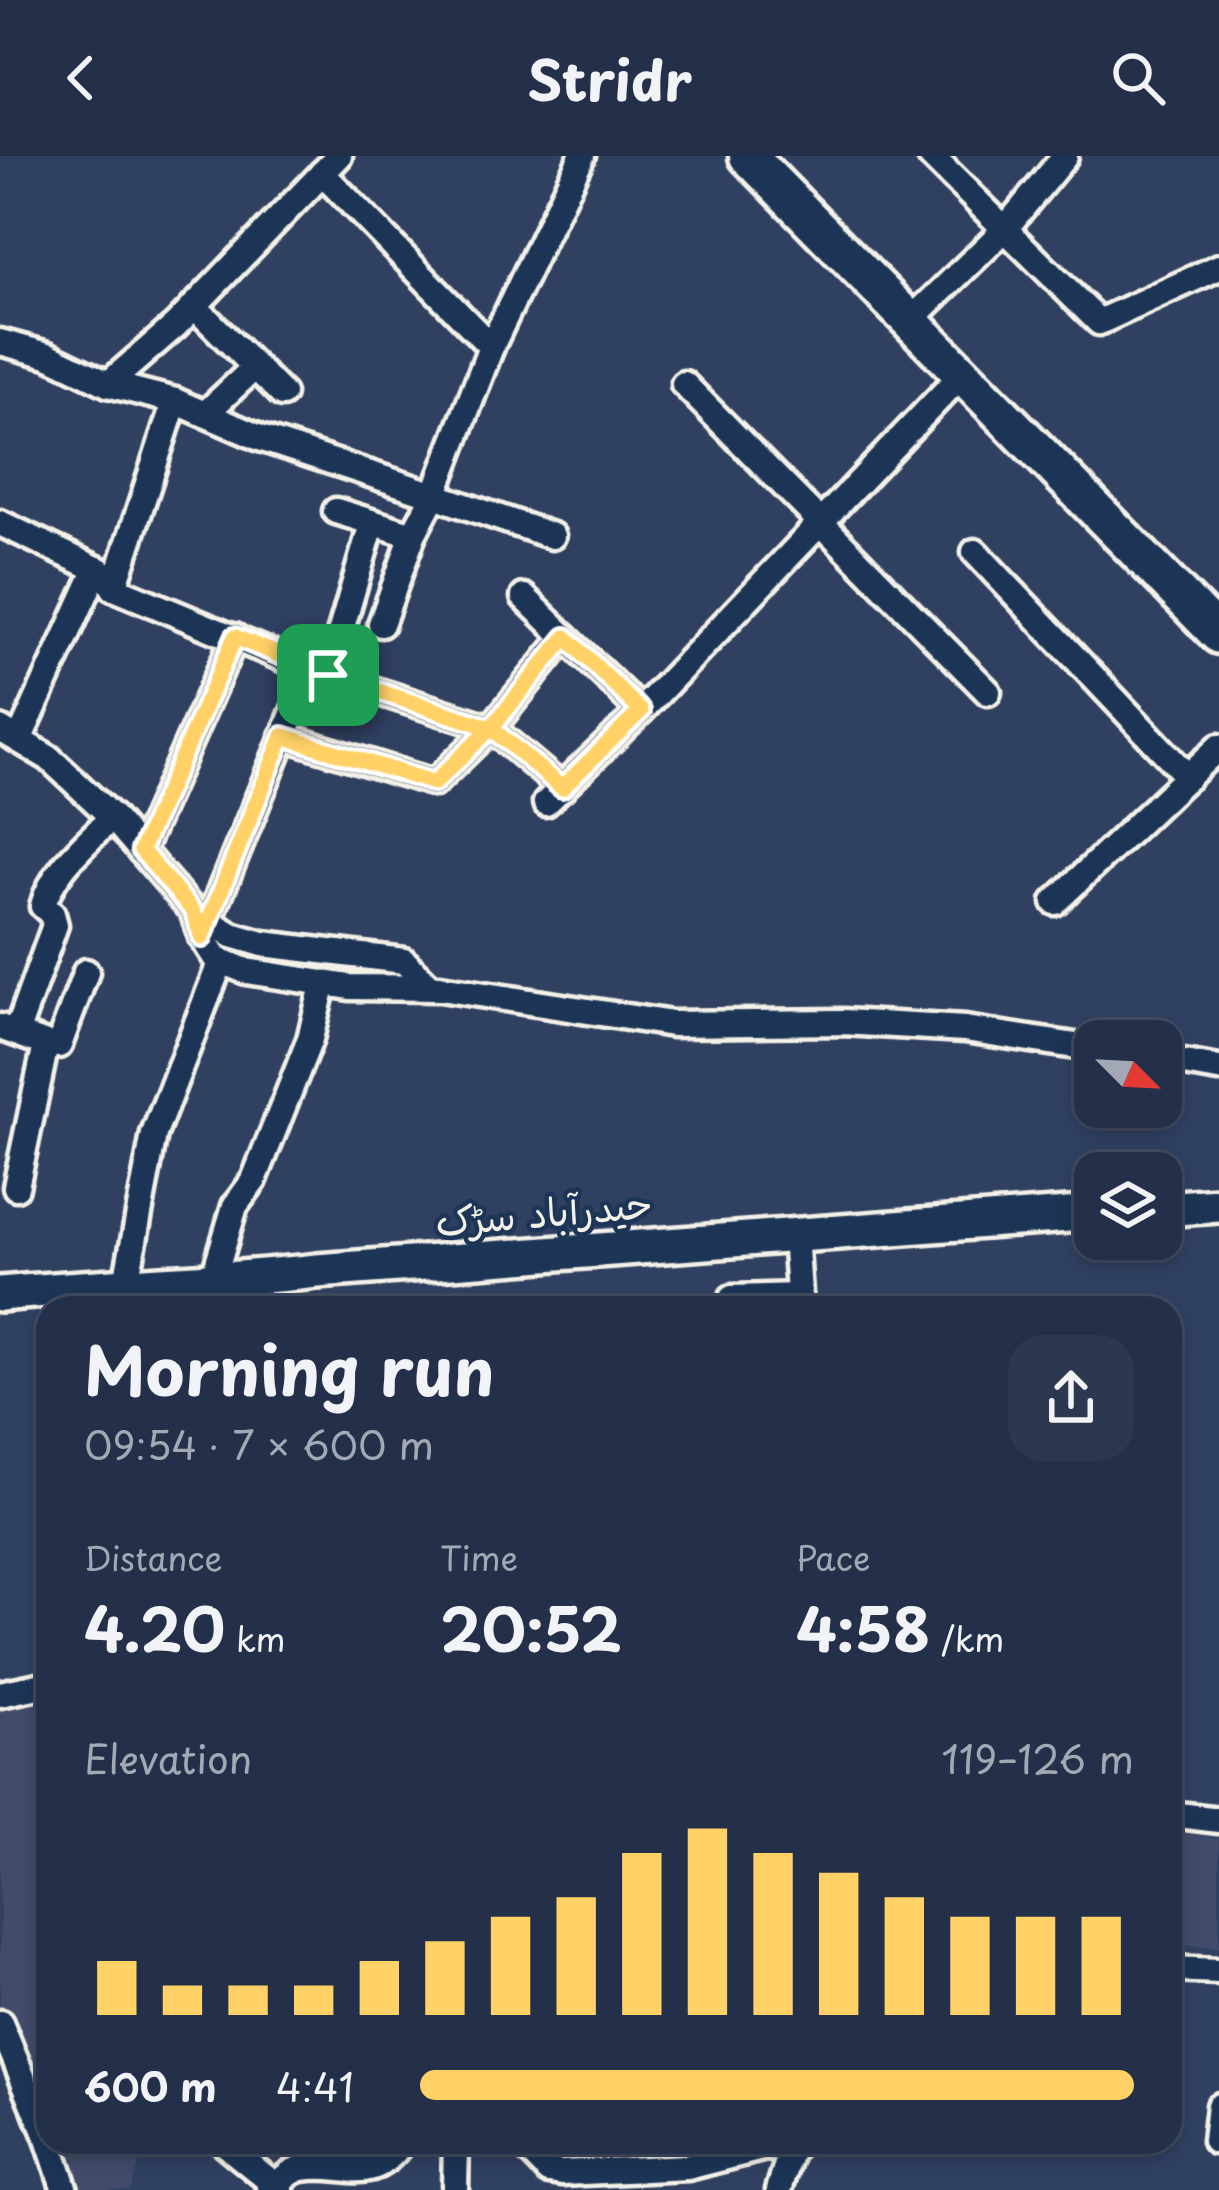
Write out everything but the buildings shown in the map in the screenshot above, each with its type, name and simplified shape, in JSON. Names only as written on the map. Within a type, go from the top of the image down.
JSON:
[{"type":"highway","points":[[748,156],[1219,635]]},
{"type":"main road","points":[[1182,1208],[1219,1205]]},
{"type":"main road","name":"حیدرآباد سڑک","points":[[0,1294],[118,1291],[1074,1214]]},
{"type":"street","points":[[380,624],[491,346],[582,156]]},
{"type":"street","points":[[932,156],[1100,322],[1219,267]]},
{"type":"street","points":[[911,320],[1004,230],[1065,156]]},
{"type":"street","points":[[108,383],[194,306],[331,165],[491,346]]},
{"type":"street","points":[[194,306],[282,394]]},
{"type":"street","points":[[0,342],[48,356],[108,383],[175,401],[260,438],[552,536]]},
{"type":"street","points":[[206,414],[255,367]]},
{"type":"street","points":[[0,523],[106,579],[320,673],[491,728],[554,796],[963,373]]},
{"type":"street","points":[[684,384],[988,692]]},
{"type":"street","points":[[175,401],[106,579],[10,735],[49,758],[112,817],[200,924],[221,962],[323,985],[430,988],[672,1024],[843,1022],[965,1029],[1074,1045]]},
{"type":"street","points":[[336,511],[413,536]]},
{"type":"street","points":[[200,924],[283,736],[320,673],[372,524]]},
{"type":"street","points":[[975,552],[1188,776]]},
{"type":"street","points":[[524,597],[641,711]]},
{"type":"street","points":[[141,850],[235,637]]},
{"type":"street","points":[[283,736],[434,783],[491,728],[566,637]]},
{"type":"street","points":[[1055,902],[1219,747]]},
{"type":"street","points":[[86,971],[59,1046],[8,1029],[55,925],[43,906],[45,897],[58,874],[112,817]]},
{"type":"street","points":[[200,924],[263,944],[404,961],[430,988]]},
{"type":"street","points":[[118,1291],[154,1134],[221,962]]},
{"type":"street","points":[[212,1283],[235,1206],[254,1180],[310,1039],[323,985]]},
{"type":"street","points":[[16,1187],[46,1044]]},
{"type":"street","points":[[1182,1063],[1219,1069]]},
{"type":"street","points":[[795,1234],[800,1296]]},
{"type":"street","points":[[0,1694],[36,1686]]},
{"type":"street","points":[[1182,1815],[1219,1820]]},
{"type":"street","points":[[1182,1969],[1219,1971]]},
{"type":"street","points":[[0,2023],[36,2111]]},
{"type":"street","points":[[1215,2141],[1219,2106]]},
{"type":"street","points":[[53,2154],[65,2190]]},
{"type":"street","points":[[236,2154],[276,2188],[304,2168],[374,2168],[394,2154]]},
{"type":"street","points":[[455,2190],[456,2154]]},
{"type":"street","points":[[530,2154],[549,2181],[688,2167],[739,2154]]},
{"type":"street","points":[[778,2190],[792,2154]]},
{"type":"shaded area","points":[[36,1690],[36,2094],[0,2007],[0,1691]]},
{"type":"shaded area","points":[[1182,1833],[1219,1839],[1219,1948],[1182,1944]]},
{"type":"shaded area","points":[[59,2154],[143,2154],[130,2190],[72,2190]]},
{"type":"route","points":[[328,675],[235,637],[141,850],[193,911],[202,938],[283,736],[434,783],[491,728],[562,788],[641,711],[566,637],[491,728],[328,675]]}]
